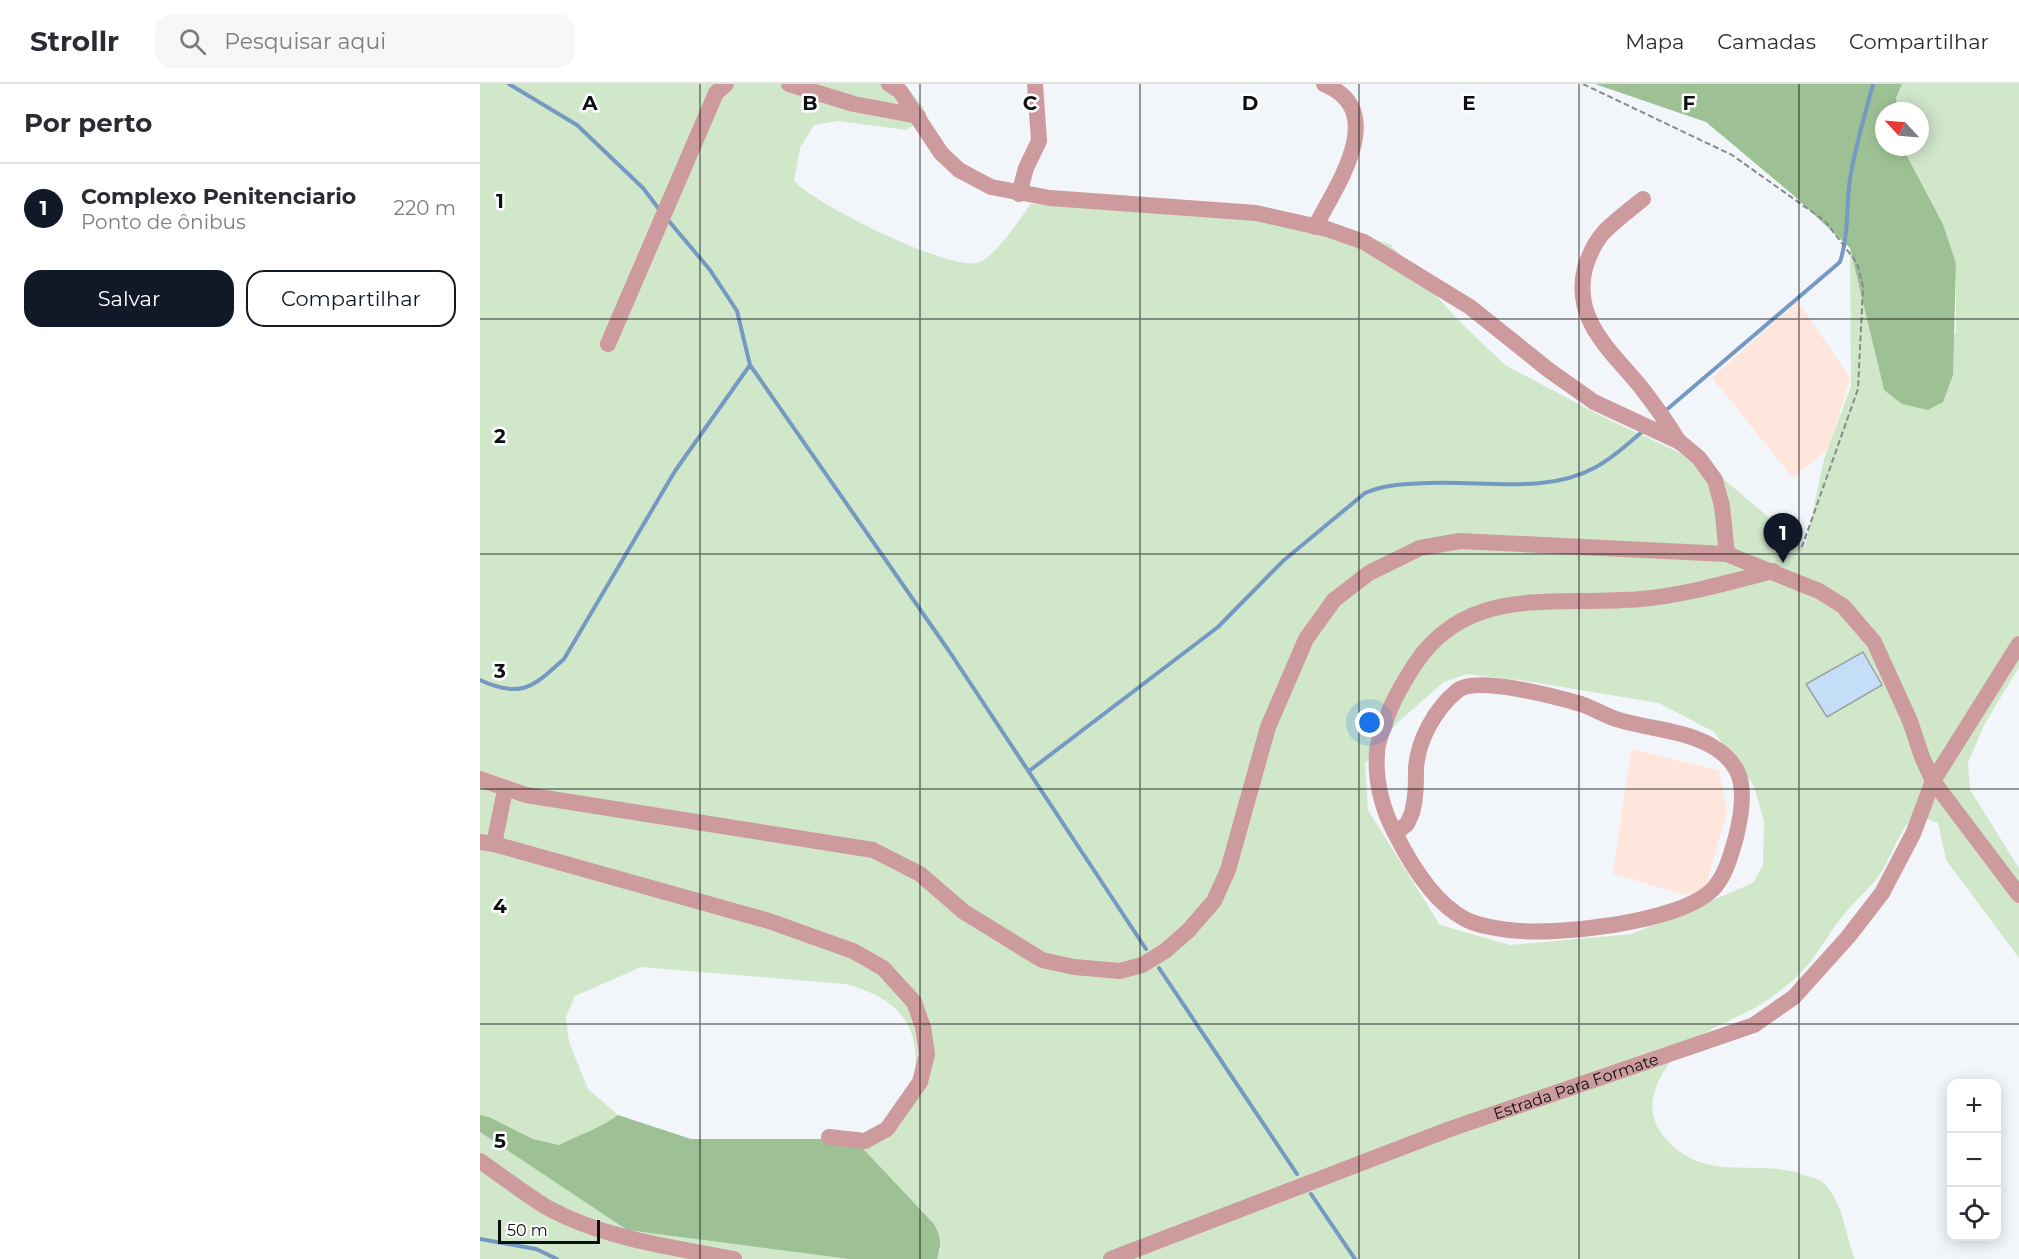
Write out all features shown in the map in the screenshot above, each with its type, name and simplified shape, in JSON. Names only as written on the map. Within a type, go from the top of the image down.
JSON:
[{"type":"street","points":[[608,344],[716,93],[726,84]]},
{"type":"street","points":[[789,84],[854,104],[918,116]]},
{"type":"street","points":[[889,84],[900,91],[941,153],[959,170],[991,187],[1019,194],[1256,213],[1364,242],[1470,307],[1514,339],[1550,371],[1594,402],[1680,442]]},
{"type":"street","points":[[1019,194],[1026,168],[1039,141],[1035,84]]},
{"type":"street","points":[[1315,227],[1351,158],[1357,127],[1348,100],[1324,84]]},
{"type":"street","points":[[1642,199],[1603,233],[1589,255],[1582,278],[1583,307],[1589,323],[1604,345],[1664,417],[1680,442],[1699,459],[1715,480],[1722,506],[1727,554]]},
{"type":"street","points":[[480,778],[526,795],[873,850],[920,874],[964,912],[1042,960],[1074,967],[1120,971],[1142,965],[1165,951],[1188,931],[1214,901],[1231,859],[1268,727],[1306,639],[1334,600],[1369,573],[1420,549],[1460,541],[1727,554],[1819,591],[1843,606],[1863,626],[1884,661],[1933,781],[2019,895]]},
{"type":"street","points":[[1395,833],[1407,824],[1416,799],[1416,765],[1421,742],[1427,729],[1458,690],[1476,684],[1545,695],[1582,705],[1616,719],[1691,736],[1721,752],[1737,771],[1742,785],[1738,827],[1732,850],[1715,888],[1698,901],[1676,911],[1550,933],[1496,928],[1465,919],[1443,903],[1429,886],[1395,833],[1381,801],[1377,751],[1392,704],[1417,659],[1436,636],[1463,618],[1488,608],[1527,602],[1640,599],[1696,591],[1773,571]]},
{"type":"street","name":"Estrada Para Formate","points":[[1111,1259],[1450,1129],[1754,1024],[1794,996],[1876,902],[1913,834],[1933,781],[2019,644]]},
{"type":"street","points":[[505,789],[487,843],[769,921],[853,951],[883,968],[914,1002],[923,1027],[927,1054],[920,1082],[887,1130],[865,1141],[829,1137]]},
{"type":"street","points":[[480,1161],[548,1208],[585,1224],[648,1243],[734,1259]]},
{"type":"path","points":[[1583,84],[1732,155],[1825,221],[1857,263],[1863,287],[1858,389],[1802,547]]},
{"type":"shaded area","points":[[1798,301],[1850,378],[1829,448],[1793,478],[1712,378]]},
{"type":"shaded area","points":[[1631,749],[1719,770],[1727,812],[1705,889],[1686,895],[1613,874]]},
{"type":"green space","points":[[480,84],[904,84],[924,108],[919,122],[906,130],[838,121],[814,125],[800,148],[794,181],[827,205],[884,234],[942,258],[965,263],[980,262],[987,258],[1008,236],[1031,204],[1171,209],[1329,226],[1390,244],[1458,320],[1505,365],[1601,416],[1708,466],[1805,548],[1824,459],[1851,386],[1850,248],[1884,390],[1956,333],[1956,263],[1943,224],[1906,156],[1929,156],[1929,102],[1897,102],[1902,84],[2019,84],[2019,667],[1984,725],[1968,763],[1970,790],[2019,868],[2019,958],[1946,860],[1938,823],[1927,819],[1912,818],[1878,877],[1842,917],[1801,973],[1764,1002],[1706,1033],[1682,1050],[1663,1073],[1656,1088],[1652,1108],[1657,1126],[1665,1138],[1681,1152],[1697,1161],[1714,1166],[1786,1170],[1821,1181],[1829,1189],[1839,1207],[1855,1259],[937,1259],[941,1249],[934,1224],[854,1139],[883,1129],[901,1115],[909,1100],[914,1078],[916,1059],[914,1042],[902,1016],[891,1005],[879,997],[846,984],[641,967],[575,996],[566,1017],[569,1042],[588,1089],[618,1115],[597,1128],[559,1145],[533,1139],[489,1117],[480,1115]],"holes":[[[1467,674],[1526,681],[1659,703],[1714,732],[1754,786],[1764,822],[1763,865],[1753,883],[1632,934],[1510,945],[1440,925],[1368,810],[1365,764],[1397,723],[1444,682]]]},
{"type":"green space","points":[[1595,84],[1902,84],[1897,102],[1875,102],[1875,156],[1907,156],[1943,224],[1956,263],[1953,375],[1943,402],[1928,410],[1902,404],[1884,390],[1850,248],[1792,194],[1706,122]]},
{"type":"green space","points":[[480,1115],[489,1117],[533,1139],[559,1145],[597,1128],[618,1115],[691,1139],[854,1139],[934,1224],[940,1241],[939,1254],[937,1259],[849,1259],[627,1230],[480,1132]]},
{"type":"green space","points":[[480,1132],[627,1230],[849,1259],[480,1259]]},
{"type":"building","points":[[1863,652],[1882,685],[1827,717],[1806,684]]},
{"type":"waterway","points":[[509,84],[577,125],[643,188],[659,209]]},
{"type":"waterway","points":[[1664,412],[1840,262],[1845,241],[1852,167],[1873,84]]},
{"type":"waterway","points":[[668,220],[710,270],[737,311],[750,365],[949,651],[1146,949]]},
{"type":"waterway","points":[[480,680],[506,689],[526,687],[544,677],[564,659],[675,471],[750,365]]},
{"type":"waterway","points":[[1029,771],[1218,627],[1283,561],[1365,493],[1388,486],[1412,484],[1535,484],[1556,481],[1577,476],[1596,467],[1643,431]]},
{"type":"waterway","points":[[1159,968],[1297,1174]]},
{"type":"waterway","points":[[1311,1194],[1355,1259]]},
{"type":"waterway","points":[[480,1239],[536,1249],[557,1259]]},
{"type":"place","name":"Complexo Penitenciario","points":[[1783,563]]}]
